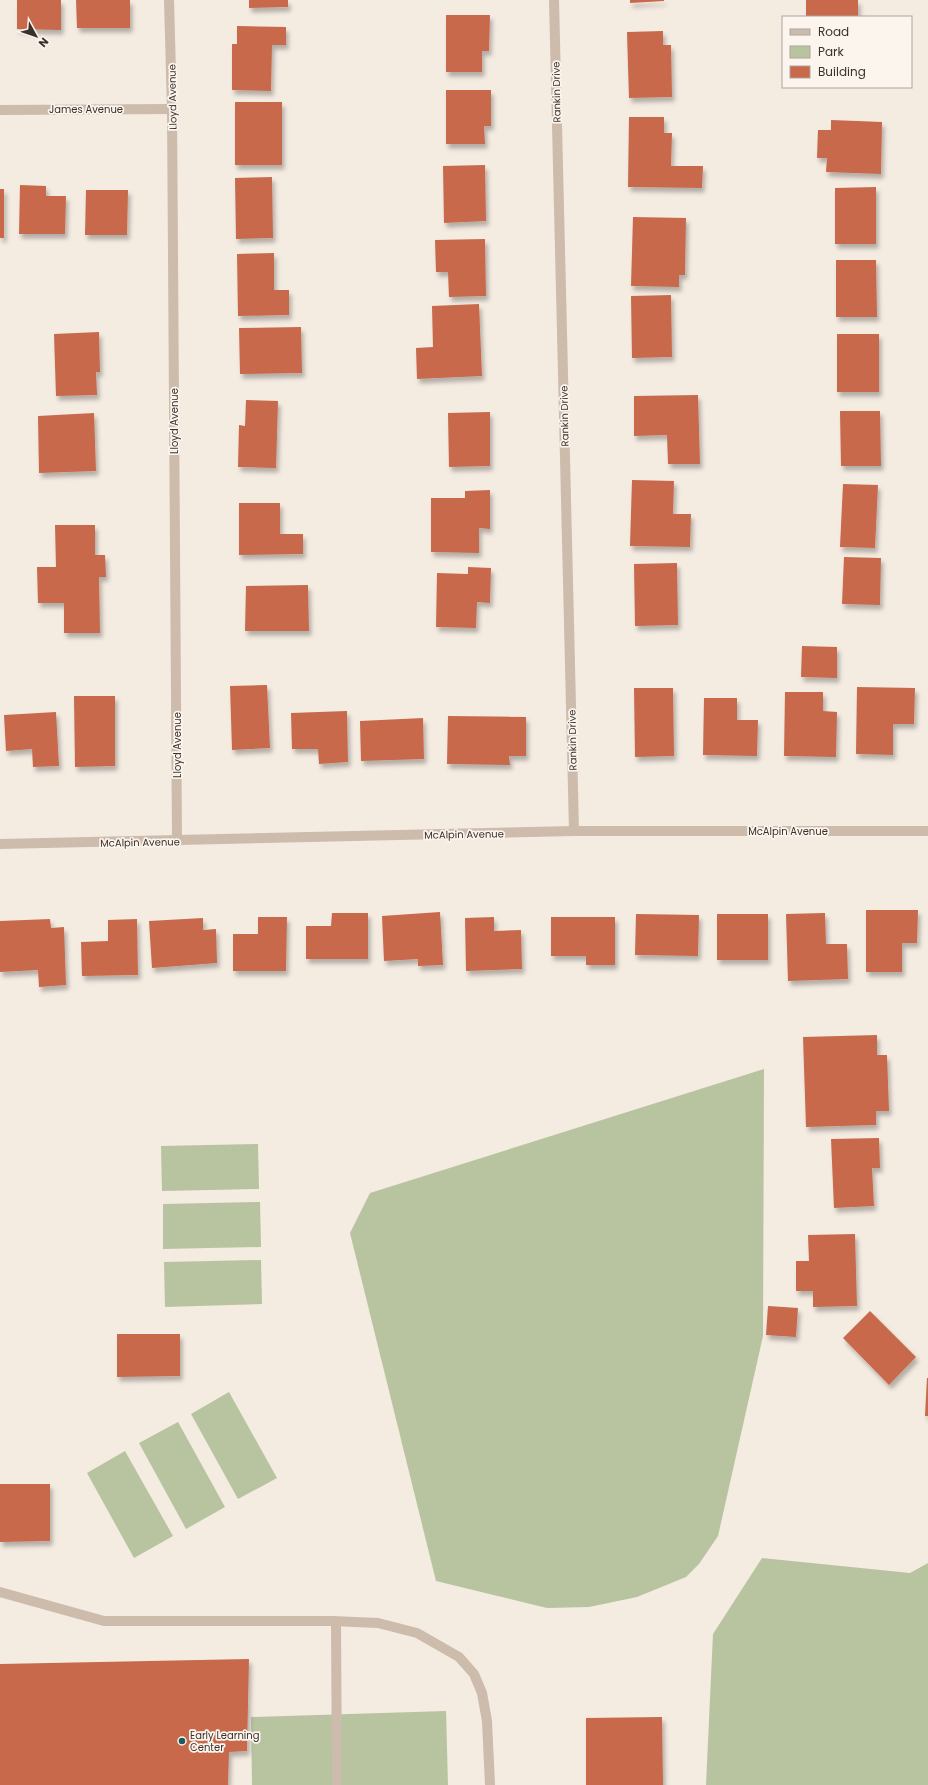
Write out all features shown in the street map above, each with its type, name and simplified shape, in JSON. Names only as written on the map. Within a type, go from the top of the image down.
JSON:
[{"type":"street","name":"Lloyd Avenue","points":[[170,0],[177,842]]},
{"type":"street","name":"Rankin Drive","points":[[554,0],[574,831]]},
{"type":"street","name":"James Avenue","points":[[0,110],[172,109]]},
{"type":"street","name":"McAlpin Avenue","points":[[0,844],[177,842],[574,831],[928,831]]},
{"type":"street","points":[[0,1592],[104,1621],[378,1623],[417,1633],[459,1656],[474,1674],[482,1693],[487,1721],[490,1785]]},
{"type":"street","points":[[336,1622],[337,1785]]},
{"type":"green space","points":[[764,1069],[763,1336],[718,1536],[699,1564],[686,1577],[637,1597],[589,1607],[547,1608],[436,1581],[350,1233],[370,1193]]},
{"type":"green space","points":[[258,1144],[259,1189],[162,1191],[161,1146]]},
{"type":"green space","points":[[260,1202],[261,1247],[163,1249],[163,1204]]},
{"type":"green space","points":[[261,1260],[262,1304],[165,1307],[164,1262]]},
{"type":"green space","points":[[229,1392],[277,1478],[238,1499],[191,1414]]},
{"type":"green space","points":[[178,1422],[225,1507],[186,1529],[139,1443]]},
{"type":"green space","points":[[125,1451],[173,1536],[134,1558],[87,1473]]},
{"type":"green space","points":[[762,1558],[910,1573],[928,1563],[928,1785],[706,1785],[713,1634]]},
{"type":"green space","points":[[446,1711],[448,1785],[252,1785],[251,1717]]},
{"type":"building","points":[[17,0],[61,0],[61,30],[17,29]]},
{"type":"building","points":[[76,0],[130,0],[130,28],[77,28]]},
{"type":"building","points":[[249,0],[288,0],[288,7],[249,8]]},
{"type":"building","points":[[630,0],[664,0],[664,1],[630,3]]},
{"type":"building","points":[[806,0],[858,0],[858,16],[806,16]]},
{"type":"building","points":[[446,15],[490,15],[489,51],[482,51],[482,72],[446,72]]},
{"type":"building","points":[[237,26],[286,27],[286,45],[272,45],[271,91],[232,90],[232,44],[237,44]]},
{"type":"building","points":[[663,31],[663,45],[671,45],[672,97],[629,98],[627,32]]},
{"type":"building","points":[[446,90],[491,90],[491,126],[484,126],[485,144],[446,144]]},
{"type":"building","points":[[235,102],[282,102],[282,165],[235,165]]},
{"type":"building","points":[[629,117],[664,117],[664,133],[672,133],[671,166],[703,166],[702,188],[628,187]]},
{"type":"building","points":[[831,120],[882,122],[881,174],[826,172],[827,158],[817,158],[818,130],[831,130]]},
{"type":"building","points":[[485,165],[486,221],[444,223],[443,166]]},
{"type":"building","points":[[272,177],[273,238],[236,239],[235,178]]},
{"type":"building","points":[[20,185],[46,186],[46,196],[66,196],[65,234],[19,234]]},
{"type":"building","points":[[876,187],[876,244],[835,244],[835,188]]},
{"type":"building","points":[[0,189],[4,189],[4,238],[0,238]]},
{"type":"building","points":[[86,190],[128,190],[127,235],[85,235]]},
{"type":"building","points":[[633,217],[686,218],[685,275],[679,275],[679,287],[631,286]]},
{"type":"building","points":[[485,239],[486,296],[449,297],[448,272],[436,272],[435,240]]},
{"type":"building","points":[[274,253],[274,290],[289,290],[289,315],[238,316],[237,254]]},
{"type":"building","points":[[836,260],[876,260],[877,317],[836,317]]},
{"type":"building","points":[[671,295],[672,357],[632,358],[631,296]]},
{"type":"building","points":[[479,304],[482,376],[417,379],[416,348],[433,347],[432,306]]},
{"type":"building","points":[[301,327],[302,373],[240,374],[239,328]]},
{"type":"building","points":[[99,332],[100,372],[96,372],[97,395],[56,396],[54,334]]},
{"type":"building","points":[[837,334],[879,334],[879,392],[837,392]]},
{"type":"building","points":[[698,395],[700,464],[668,464],[667,435],[634,436],[634,396]]},
{"type":"building","points":[[246,400],[278,401],[276,468],[238,467],[239,425],[245,426]]},
{"type":"building","points":[[840,411],[880,411],[881,466],[841,466]]},
{"type":"building","points":[[490,412],[490,466],[449,467],[448,413]]},
{"type":"building","points":[[94,413],[96,471],[39,473],[38,416]]},
{"type":"building","points":[[632,480],[674,481],[673,514],[691,514],[690,547],[630,546]]},
{"type":"building","points":[[843,484],[878,485],[875,548],[840,547]]},
{"type":"building","points":[[490,490],[490,529],[479,528],[479,553],[431,552],[431,498],[465,498],[465,491]]},
{"type":"building","points":[[239,503],[280,503],[280,534],[303,534],[303,554],[239,555]]},
{"type":"building","points":[[55,525],[95,525],[95,555],[105,555],[106,577],[99,577],[100,633],[64,633],[64,603],[38,603],[37,567],[56,567]]},
{"type":"building","points":[[844,557],[881,558],[880,605],[842,604]]},
{"type":"building","points":[[677,563],[678,625],[635,626],[634,564]]},
{"type":"building","points":[[468,567],[491,568],[490,603],[477,602],[476,628],[436,627],[437,573],[468,574]]},
{"type":"building","points":[[308,585],[309,631],[245,631],[246,586]]},
{"type":"building","points":[[802,646],[837,647],[837,678],[801,677]]},
{"type":"building","points":[[267,685],[270,748],[232,750],[230,686]]},
{"type":"building","points":[[857,687],[915,688],[914,724],[893,724],[893,755],[856,754]]},
{"type":"building","points":[[634,688],[673,688],[674,756],[635,757]]},
{"type":"building","points":[[785,692],[823,692],[823,711],[837,712],[836,757],[784,756]]},
{"type":"building","points":[[74,696],[115,696],[115,766],[75,767]]},
{"type":"building","points":[[704,698],[737,698],[737,720],[758,720],[757,756],[703,755]]},
{"type":"building","points":[[347,711],[348,762],[319,764],[318,749],[292,749],[291,713]]},
{"type":"building","points":[[56,712],[59,766],[33,767],[32,749],[6,751],[4,715]]},
{"type":"building","points":[[448,716],[526,717],[526,756],[509,756],[510,765],[447,764]]},
{"type":"building","points":[[423,718],[424,759],[361,761],[360,721]]},
{"type":"building","points":[[866,910],[918,910],[917,943],[902,943],[902,972],[866,972]]},
{"type":"building","points":[[440,912],[443,965],[418,966],[418,959],[384,961],[382,916]]},
{"type":"building","points":[[332,913],[368,913],[368,959],[306,959],[306,926],[331,926]]},
{"type":"building","points":[[825,913],[826,944],[847,944],[848,979],[788,981],[786,914]]},
{"type":"building","points":[[636,914],[699,915],[698,956],[635,955]]},
{"type":"building","points":[[717,914],[768,914],[768,960],[717,960]]},
{"type":"building","points":[[258,917],[287,917],[286,971],[233,971],[233,934],[258,934]]},
{"type":"building","points":[[494,917],[494,931],[521,930],[522,969],[466,971],[465,918]]},
{"type":"building","points":[[551,917],[615,917],[615,965],[586,965],[586,956],[551,956]]},
{"type":"building","points":[[203,918],[203,930],[216,929],[217,963],[152,968],[149,921]]},
{"type":"building","points":[[50,919],[51,928],[64,927],[66,985],[39,987],[38,970],[0,972],[0,921]]},
{"type":"building","points":[[137,919],[138,975],[82,976],[81,942],[108,941],[108,920]]},
{"type":"building","points":[[877,1035],[877,1055],[887,1055],[889,1111],[876,1111],[876,1125],[806,1127],[803,1037]]},
{"type":"building","points":[[879,1138],[880,1168],[872,1168],[874,1206],[834,1208],[831,1139]]},
{"type":"building","points":[[855,1234],[857,1306],[813,1307],[813,1291],[796,1291],[796,1261],[809,1261],[808,1235]]},
{"type":"building","points":[[768,1306],[798,1308],[796,1337],[766,1335]]},
{"type":"building","points":[[870,1311],[916,1357],[889,1385],[843,1338]]},
{"type":"building","points":[[117,1334],[180,1334],[180,1376],[117,1377]]},
{"type":"building","points":[[927,1378],[928,1416],[925,1416]]},
{"type":"building","points":[[0,1484],[50,1484],[50,1541],[0,1542]]},
{"type":"building","points":[[249,1659],[247,1751],[229,1752],[228,1785],[0,1785],[0,1664]]},
{"type":"building","points":[[662,1717],[663,1785],[586,1785],[586,1718]]},
{"type":"place","name":"Early Learning Center","points":[[182,1741]]}]
